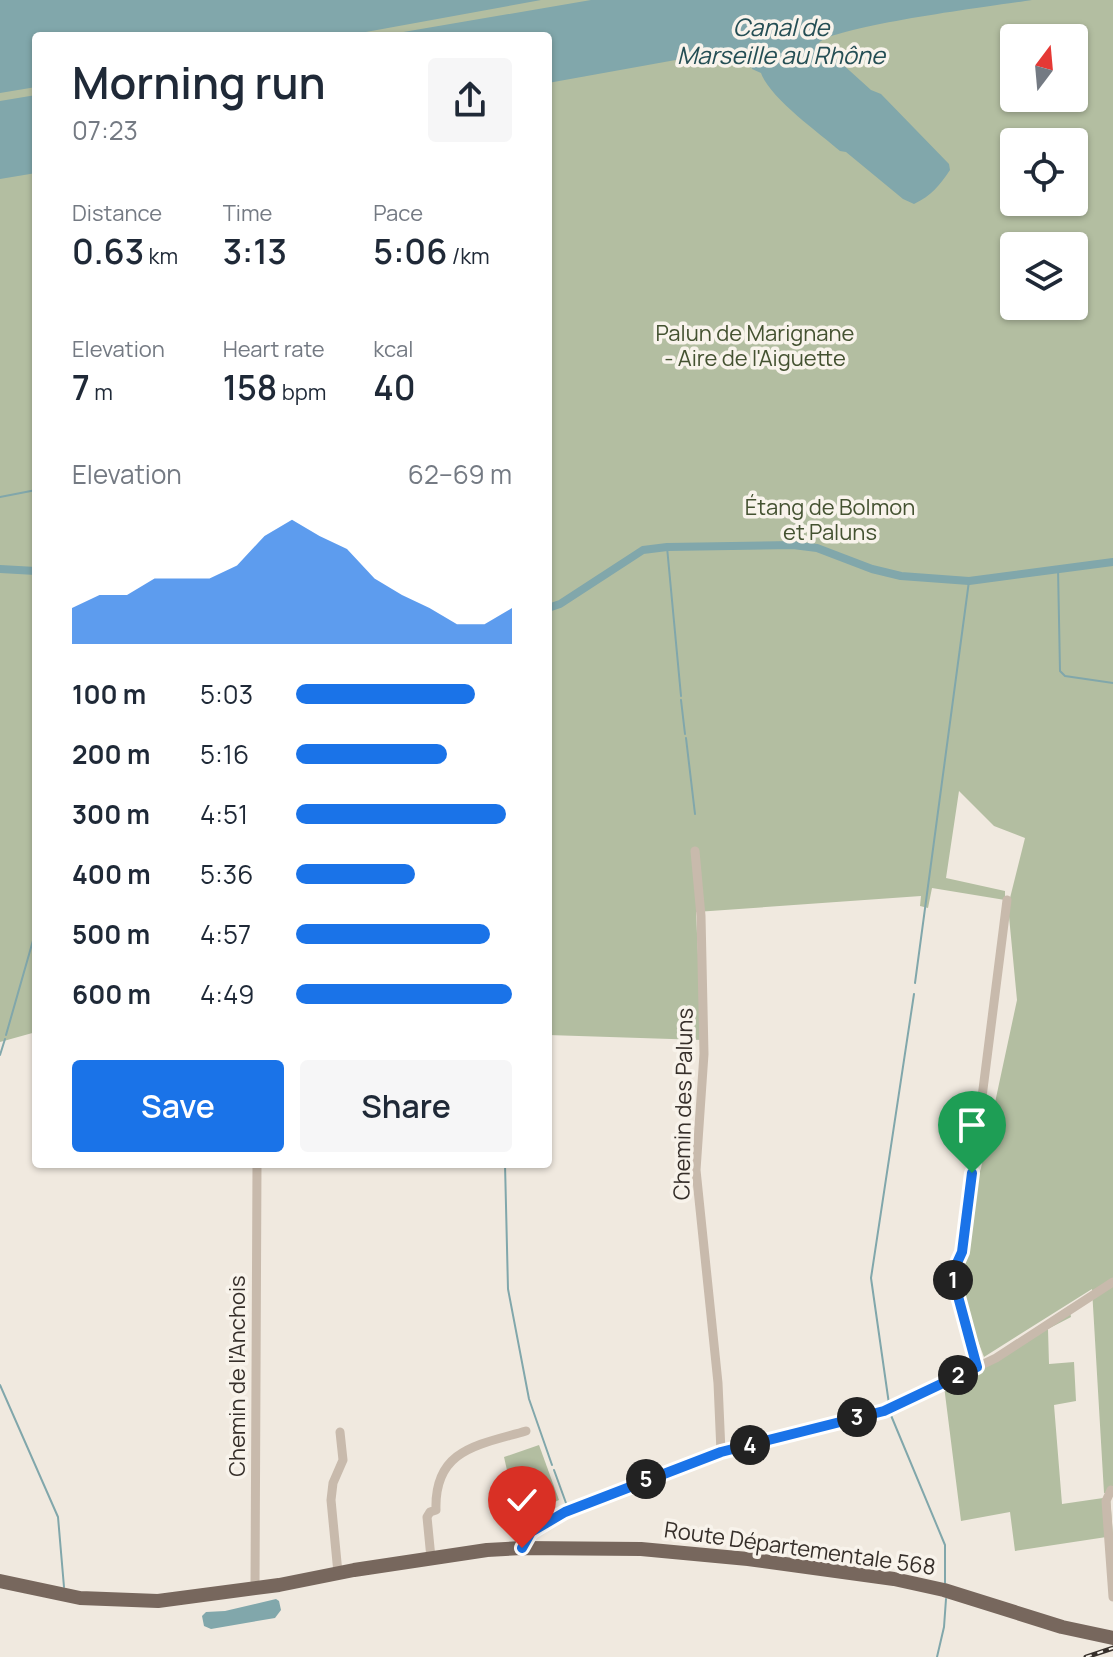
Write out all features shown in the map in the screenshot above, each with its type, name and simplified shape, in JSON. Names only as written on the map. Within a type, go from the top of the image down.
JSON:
[{"type":"main road","name":"Route Départementale 568","points":[[0,1581],[58,1595],[117,1601],[158,1601],[431,1558],[522,1548],[598,1548],[692,1553],[880,1577],[944,1590],[1040,1621],[1113,1638]]},
{"type":"street","name":"Chemin des Paluns","points":[[695,851],[701,916],[704,1054],[696,1170],[718,1383],[721,1452]]},
{"type":"street","points":[[977,1367],[952,1274],[963,1247],[1007,900]]},
{"type":"street","name":"Chemin de l'Anchois","points":[[255,1588],[257,1168]]},
{"type":"street","points":[[522,1548],[531,1532],[565,1512],[721,1452],[884,1411],[996,1358],[1113,1282]]},
{"type":"street","points":[[431,1558],[427,1517],[436,1510],[437,1488],[448,1464],[470,1447],[526,1431]]},
{"type":"street","points":[[338,1573],[331,1500],[333,1483],[343,1460],[340,1432]]},
{"type":"street","points":[[1111,1490],[1106,1501],[1113,1597]]},
{"type":"green space","name":"Étang de Bolmon et Paluns","points":[[0,0],[1113,0],[1113,1494],[1104,1493],[1092,1289],[984,1357],[950,1267],[981,1168],[1017,1000],[1008,906],[1025,838],[994,826],[959,791],[946,878],[1005,891],[1005,900],[932,888],[928,908],[920,906],[921,896],[696,912],[702,1040],[552,1035],[552,32],[32,32],[32,1033],[0,1042]]},
{"type":"green space","points":[[1069,1306],[1071,1317],[1048,1329],[1049,1364],[1074,1362],[1076,1401],[1054,1405],[1062,1504],[1110,1497],[1113,1536],[1015,1551],[1010,1512],[961,1521],[943,1378],[993,1356]]},
{"type":"green space","points":[[539,1445],[559,1500],[518,1519],[504,1457]]},
{"type":"water","points":[[0,0],[541,0],[366,32],[32,32],[32,88],[0,93]]},
{"type":"water","name":"Canal de Marseille au Rhône","points":[[591,0],[1032,0],[884,23],[831,36],[819,43],[871,90],[881,94],[949,164],[950,170],[939,185],[914,204],[903,199],[846,152],[840,151],[796,114],[774,93],[761,73],[752,69],[751,62],[742,54],[720,52],[552,82],[552,32],[403,32]]},
{"type":"water","points":[[32,96],[32,174],[0,179],[0,101]]},
{"type":"water","points":[[276,1599],[281,1610],[275,1618],[211,1629],[204,1626],[202,1616],[206,1612],[225,1611]]},
{"type":"waterway","points":[[0,497],[32,491]]},
{"type":"waterway","points":[[552,607],[643,550],[667,547],[793,545],[817,548],[872,569],[901,576],[969,581],[1113,562]]},
{"type":"waterway","points":[[667,547],[681,696]]},
{"type":"waterway","points":[[1058,568],[1060,671],[1065,676],[1113,683]]},
{"type":"waterway","points":[[0,569],[32,571]]},
{"type":"waterway","points":[[915,983],[969,581]]},
{"type":"waterway","points":[[681,700],[685,734]]},
{"type":"waterway","points":[[686,738],[695,814]]},
{"type":"waterway","points":[[6,1035],[32,944]]},
{"type":"waterway","points":[[889,1404],[871,1278],[914,994]]},
{"type":"waterway","points":[[0,1055],[5,1039]]},
{"type":"waterway","points":[[505,1168],[508,1289],[529,1399],[552,1465]]},
{"type":"waterway","points":[[0,1385],[58,1517],[64,1587]]},
{"type":"waterway","points":[[890,1413],[945,1545],[945,1583]]},
{"type":"waterway","points":[[554,1470],[566,1503]]},
{"type":"waterway","points":[[937,1657],[946,1599]]},
{"type":"railway","points":[[1086,1657],[1113,1648]]},
{"type":"route","points":[[522,1548],[531,1532],[565,1512],[678,1467],[721,1452],[884,1411],[977,1367],[952,1274],[962,1252],[972,1173]]},
{"type":"park label","name":"Palun de Marignane - Aire de l'Aiguette","points":[[755,346]]}]
